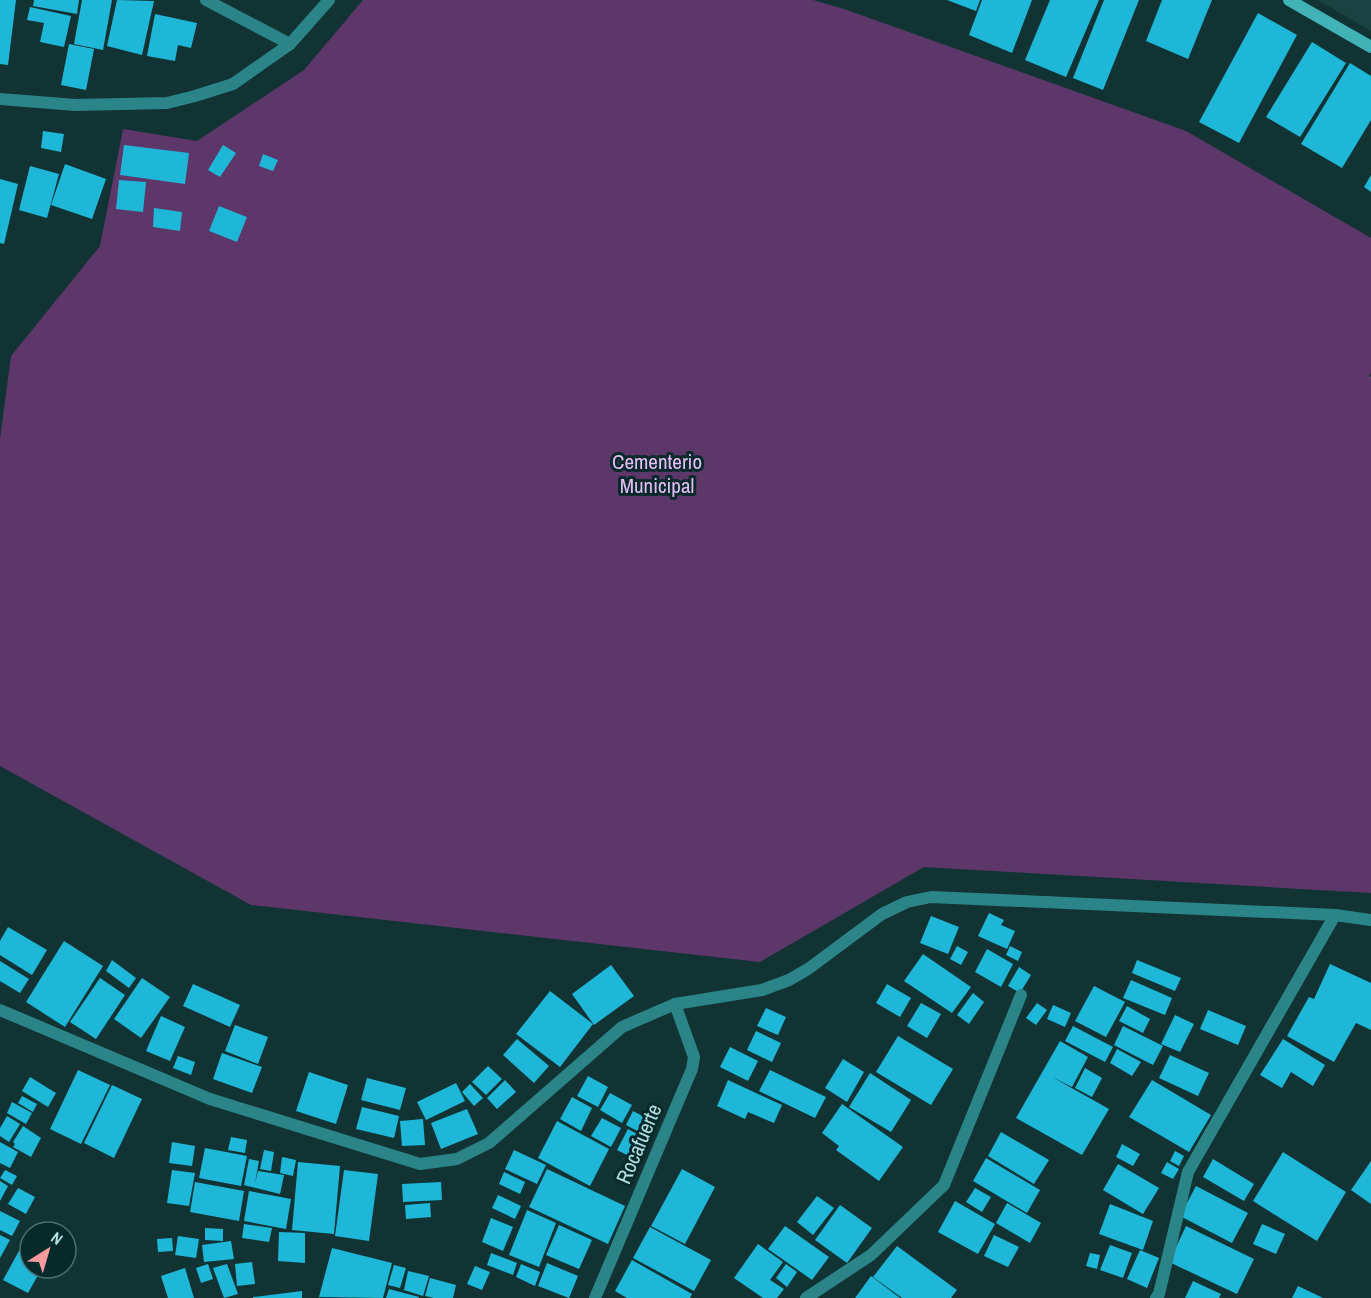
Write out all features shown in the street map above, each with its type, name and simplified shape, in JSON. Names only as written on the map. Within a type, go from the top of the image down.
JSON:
[{"type":"street","points":[[206,0],[290,44]]},
{"type":"street","points":[[0,99],[76,105],[167,103],[233,84],[290,44],[329,0]]},
{"type":"street","points":[[1289,0],[1371,47]]},
{"type":"street","points":[[0,1010],[210,1099],[420,1164],[457,1159],[489,1143],[622,1027],[675,1004],[762,990],[789,980],[808,969],[882,914],[907,902],[931,897],[1335,915],[1371,920]]},
{"type":"street","points":[[1156,1298],[1159,1294],[1188,1172],[1335,915]]},
{"type":"street","points":[[806,1298],[871,1255],[944,1185],[1021,995]]},
{"type":"street","name":"Rocafuerte","points":[[595,1298],[692,1069],[694,1057],[675,1004]]},
{"type":"shaded area","points":[[1318,0],[1371,0],[1371,31]]},
{"type":"green space","name":"Cementerio Municipal","points":[[363,0],[813,0],[1186,131],[1371,238],[1371,373],[1369,376],[1371,377],[1371,893],[924,867],[760,962],[251,905],[0,766],[0,439],[11,356],[100,246],[123,129],[197,141],[304,70]]},
{"type":"building","points":[[0,0],[16,0],[8,65],[0,64]]},
{"type":"building","points":[[34,0],[79,0],[77,14],[33,6]]},
{"type":"building","points":[[82,0],[112,0],[103,50],[74,44]]},
{"type":"building","points":[[117,0],[154,1],[142,55],[107,46]]},
{"type":"building","points":[[947,0],[980,0],[976,11]]},
{"type":"building","points":[[982,0],[1032,0],[1012,53],[969,35]]},
{"type":"building","points":[[1050,0],[1099,0],[1066,77],[1025,60]]},
{"type":"building","points":[[1104,0],[1139,0],[1103,90],[1073,78]]},
{"type":"building","points":[[1162,0],[1212,0],[1188,59],[1146,41]]},
{"type":"building","points":[[30,7],[71,16],[64,47],[40,42],[44,23],[27,20]]},
{"type":"building","points":[[1258,13],[1297,35],[1239,143],[1199,122]]},
{"type":"building","points":[[155,14],[197,23],[191,48],[178,45],[175,61],[147,56]]},
{"type":"building","points":[[1312,42],[1346,63],[1300,137],[1266,117]]},
{"type":"building","points":[[69,44],[94,49],[86,90],[61,85]]},
{"type":"building","points":[[1350,63],[1371,76],[1371,120],[1342,168],[1301,144]]},
{"type":"building","points":[[43,131],[64,134],[61,152],[41,148]]},
{"type":"building","points":[[124,145],[189,153],[185,184],[120,175]]},
{"type":"building","points":[[223,145],[236,153],[220,177],[208,170]]},
{"type":"building","points":[[263,154],[278,160],[273,171],[259,166]]},
{"type":"building","points":[[65,164],[106,179],[92,219],[51,205]]},
{"type":"building","points":[[30,166],[59,174],[47,218],[19,210]]},
{"type":"building","points":[[1371,175],[1371,192],[1364,187]]},
{"type":"building","points":[[0,179],[18,184],[4,244],[0,243]]},
{"type":"building","points":[[119,180],[146,182],[143,212],[116,209]]},
{"type":"building","points":[[219,206],[247,217],[237,242],[209,231]]},
{"type":"building","points":[[154,208],[182,212],[180,231],[153,227]]},
{"type":"building","points":[[989,913],[1004,920],[1001,925],[1015,931],[1007,949],[978,936]]},
{"type":"building","points":[[931,916],[959,927],[948,954],[920,943]]},
{"type":"building","points":[[8,927],[47,950],[32,975],[0,955],[0,941]]},
{"type":"building","points":[[64,941],[103,966],[65,1027],[26,1002]]},
{"type":"building","points":[[957,946],[968,952],[961,965],[950,959]]},
{"type":"building","points":[[1010,946],[1022,952],[1018,961],[1006,955]]},
{"type":"building","points":[[987,949],[1013,964],[1001,987],[975,972]]},
{"type":"building","points":[[923,954],[971,987],[952,1013],[904,981]]},
{"type":"building","points":[[112,960],[136,978],[129,988],[106,971]]},
{"type":"building","points":[[1137,960],[1181,978],[1175,991],[1132,973]]},
{"type":"building","points":[[0,961],[29,979],[20,993],[0,981]]},
{"type":"building","points":[[1330,964],[1371,983],[1371,1030],[1356,1023],[1334,1062],[1287,1036],[1309,997],[1314,999]]},
{"type":"building","points":[[611,965],[634,996],[594,1025],[572,994]]},
{"type":"building","points":[[1019,967],[1031,975],[1020,993],[1008,986]]},
{"type":"building","points":[[100,978],[125,995],[96,1039],[70,1022]]},
{"type":"building","points":[[142,978],[170,997],[141,1038],[114,1019]]},
{"type":"building","points":[[1131,980],[1172,998],[1165,1015],[1123,998]]},
{"type":"building","points":[[193,984],[240,1005],[230,1027],[183,1006]]},
{"type":"building","points":[[887,984],[911,998],[900,1017],[876,1003]]},
{"type":"building","points":[[1094,986],[1125,1002],[1106,1037],[1075,1021]]},
{"type":"building","points":[[550,991],[593,1024],[560,1067],[516,1034]]},
{"type":"building","points":[[973,993],[984,1002],[969,1024],[957,1015]]},
{"type":"building","points":[[921,1003],[941,1014],[927,1038],[907,1026]]},
{"type":"building","points":[[1037,1003],[1047,1010],[1036,1025],[1026,1018]]},
{"type":"building","points":[[1053,1005],[1071,1013],[1065,1027],[1047,1019]]},
{"type":"building","points":[[1127,1006],[1150,1019],[1143,1033],[1119,1021]]},
{"type":"building","points":[[766,1008],[786,1017],[778,1035],[757,1026]]},
{"type":"building","points":[[1208,1010],[1246,1026],[1238,1045],[1200,1029]]},
{"type":"building","points":[[1175,1015],[1194,1024],[1180,1052],[1161,1044]]},
{"type":"building","points":[[161,1016],[185,1027],[170,1061],[146,1051]]},
{"type":"building","points":[[235,1025],[268,1037],[258,1064],[225,1051]]},
{"type":"building","points":[[1073,1026],[1113,1047],[1105,1062],[1065,1041]]},
{"type":"building","points":[[1123,1026],[1163,1046],[1153,1065],[1114,1045]]},
{"type":"building","points":[[756,1031],[781,1043],[772,1062],[747,1050]]},
{"type":"building","points":[[898,1036],[953,1069],[931,1105],[876,1072]]},
{"type":"building","points":[[517,1039],[549,1066],[534,1083],[503,1055]]},
{"type":"building","points":[[1283,1039],[1325,1065],[1313,1086],[1291,1072],[1282,1088],[1260,1075]]},
{"type":"building","points":[[1060,1041],[1088,1057],[1072,1087],[1052,1077],[1109,1109],[1082,1155],[1016,1118]]},
{"type":"building","points":[[730,1047],[758,1061],[748,1081],[720,1067]]},
{"type":"building","points":[[1117,1049],[1141,1062],[1132,1076],[1110,1063]]},
{"type":"building","points":[[222,1053],[262,1067],[252,1093],[213,1079]]},
{"type":"building","points":[[1170,1055],[1209,1073],[1198,1096],[1159,1078]]},
{"type":"building","points":[[178,1056],[195,1062],[191,1075],[173,1068]]},
{"type":"building","points":[[843,1059],[864,1072],[847,1102],[825,1088]]},
{"type":"building","points":[[488,1066],[502,1079],[486,1095],[472,1082]]},
{"type":"building","points":[[1085,1068],[1102,1078],[1092,1097],[1075,1088]]},
{"type":"building","points":[[78,1070],[110,1085],[81,1144],[50,1129]]},
{"type":"building","points":[[770,1070],[826,1097],[815,1118],[759,1091]]},
{"type":"building","points":[[309,1072],[348,1085],[336,1124],[296,1111]]},
{"type":"building","points":[[870,1073],[911,1100],[891,1132],[849,1107]]},
{"type":"building","points":[[588,1076],[608,1087],[598,1107],[577,1096]]},
{"type":"building","points":[[30,1077],[56,1093],[48,1107],[22,1091]]},
{"type":"building","points":[[367,1078],[406,1088],[400,1110],[361,1100]]},
{"type":"building","points":[[505,1080],[516,1092],[497,1109],[487,1098]]},
{"type":"building","points":[[728,1080],[782,1105],[774,1123],[748,1112],[745,1119],[717,1106]]},
{"type":"building","points":[[1152,1080],[1211,1115],[1189,1152],[1129,1117]]},
{"type":"building","points":[[456,1083],[465,1101],[426,1120],[417,1102]]},
{"type":"building","points":[[470,1084],[483,1098],[474,1106],[462,1092]]},
{"type":"building","points":[[112,1085],[142,1099],[114,1158],[84,1143]]},
{"type":"building","points":[[610,1093],[632,1105],[622,1123],[600,1110]]},
{"type":"building","points":[[22,1096],[37,1104],[33,1112],[18,1103]]},
{"type":"building","points":[[572,1097],[592,1108],[581,1131],[560,1119]]},
{"type":"building","points":[[12,1102],[32,1113],[26,1124],[7,1113]]},
{"type":"building","points":[[842,1104],[903,1147],[879,1181],[836,1150],[839,1146],[822,1133]]},
{"type":"building","points":[[362,1107],[399,1116],[394,1138],[356,1129]]},
{"type":"building","points":[[467,1109],[478,1134],[441,1149],[431,1123]]},
{"type":"building","points":[[633,1111],[652,1121],[645,1135],[626,1125]]},
{"type":"building","points":[[7,1116],[20,1124],[9,1142],[0,1136],[0,1128]]},
{"type":"building","points":[[602,1118],[621,1128],[611,1147],[591,1136]]},
{"type":"building","points":[[423,1119],[425,1145],[402,1146],[400,1121]]},
{"type":"building","points":[[557,1121],[609,1149],[590,1186],[538,1158]]},
{"type":"building","points":[[23,1126],[41,1138],[31,1157],[13,1147],[15,1144],[13,1142]]},
{"type":"building","points":[[628,1129],[646,1139],[635,1159],[617,1150]]},
{"type":"building","points":[[1001,1132],[1049,1160],[1034,1184],[988,1156]]},
{"type":"building","points":[[231,1137],[247,1140],[245,1153],[228,1150]]},
{"type":"building","points":[[0,1142],[18,1152],[10,1168],[0,1163]]},
{"type":"building","points":[[172,1142],[195,1146],[192,1166],[169,1163]]},
{"type":"building","points":[[1122,1144],[1140,1154],[1133,1166],[1116,1157]]},
{"type":"building","points":[[205,1148],[247,1156],[241,1186],[199,1178]]},
{"type":"building","points":[[264,1150],[274,1152],[271,1171],[260,1169]]},
{"type":"building","points":[[514,1150],[546,1165],[537,1184],[505,1169]]},
{"type":"building","points":[[1175,1151],[1184,1156],[1179,1166],[1170,1161]]},
{"type":"building","points":[[1283,1152],[1346,1192],[1317,1241],[1253,1201]]},
{"type":"building","points":[[282,1157],[296,1160],[293,1176],[280,1173]]},
{"type":"building","points":[[986,1158],[1040,1190],[1027,1213],[973,1181]]},
{"type":"building","points":[[249,1159],[259,1161],[255,1183],[258,1171],[284,1175],[280,1194],[244,1185]]},
{"type":"building","points":[[1213,1159],[1254,1184],[1244,1201],[1203,1177]]},
{"type":"building","points":[[1371,1161],[1371,1204],[1351,1190]]},
{"type":"building","points":[[298,1162],[340,1166],[334,1234],[292,1230]]},
{"type":"building","points":[[1167,1162],[1179,1169],[1173,1179],[1161,1173]]},
{"type":"building","points":[[1118,1164],[1159,1188],[1143,1214],[1103,1190]]},
{"type":"building","points":[[547,1169],[625,1206],[608,1244],[529,1207]]},
{"type":"building","points":[[682,1169],[715,1187],[685,1244],[651,1226]]},
{"type":"building","points":[[5,1170],[17,1176],[12,1185],[0,1178]]},
{"type":"building","points":[[172,1170],[195,1173],[189,1206],[167,1203]]},
{"type":"building","points":[[344,1170],[378,1174],[369,1241],[335,1236]]},
{"type":"building","points":[[504,1172],[525,1182],[520,1194],[499,1184]]},
{"type":"building","points":[[0,1181],[8,1186],[0,1201]]},
{"type":"building","points":[[195,1182],[244,1191],[239,1221],[190,1212]]},
{"type":"building","points":[[441,1182],[442,1200],[403,1202],[402,1184]]},
{"type":"building","points":[[1196,1186],[1248,1213],[1232,1243],[1180,1216]]},
{"type":"building","points":[[18,1188],[35,1197],[26,1214],[8,1204]]},
{"type":"building","points":[[975,1188],[991,1197],[982,1212],[966,1202]]},
{"type":"building","points":[[249,1191],[291,1199],[286,1229],[244,1221]]},
{"type":"building","points":[[498,1195],[521,1206],[515,1219],[492,1208]]},
{"type":"building","points":[[817,1196],[834,1208],[813,1235],[797,1222]]},
{"type":"building","points":[[955,1201],[995,1224],[978,1254],[938,1232]]},
{"type":"building","points":[[430,1203],[431,1217],[406,1219],[405,1205]]},
{"type":"building","points":[[1007,1203],[1041,1223],[1030,1243],[996,1223]]},
{"type":"building","points":[[1110,1204],[1153,1221],[1143,1250],[1099,1234]]},
{"type":"building","points":[[840,1205],[872,1228],[847,1263],[815,1240]]},
{"type":"building","points":[[527,1210],[556,1223],[539,1267],[509,1255]]},
{"type":"building","points":[[0,1211],[18,1220],[12,1236],[0,1230]]},
{"type":"building","points":[[491,1218],[513,1227],[503,1251],[482,1242]]},
{"type":"building","points":[[244,1224],[272,1228],[269,1242],[242,1238]]},
{"type":"building","points":[[1262,1224],[1285,1234],[1276,1254],[1253,1244]]},
{"type":"building","points":[[559,1225],[592,1240],[579,1269],[546,1255]]},
{"type":"building","points":[[785,1226],[829,1257],[812,1280],[768,1249]]},
{"type":"building","points":[[1186,1226],[1254,1259],[1237,1294],[1169,1262]]},
{"type":"building","points":[[650,1227],[711,1260],[694,1291],[633,1258]]},
{"type":"building","points":[[205,1228],[223,1229],[223,1241],[205,1240]]},
{"type":"building","points":[[279,1232],[305,1233],[305,1263],[278,1261]]},
{"type":"building","points":[[0,1235],[10,1240],[0,1258]]},
{"type":"building","points":[[994,1235],[1019,1247],[1008,1267],[984,1256]]},
{"type":"building","points":[[178,1236],[199,1239],[196,1258],[175,1255]]},
{"type":"building","points":[[172,1238],[173,1251],[158,1252],[157,1239]]},
{"type":"building","points":[[231,1241],[234,1259],[204,1262],[202,1245]]},
{"type":"building","points":[[758,1244],[783,1262],[770,1280],[784,1289],[777,1298],[763,1298],[734,1278]]},
{"type":"building","points":[[1110,1245],[1132,1253],[1123,1278],[1100,1270]]},
{"type":"building","points":[[897,1246],[957,1290],[951,1298],[902,1298],[873,1277]]},
{"type":"building","points":[[332,1248],[392,1263],[383,1298],[319,1297]]},
{"type":"building","points":[[1140,1250],[1159,1258],[1147,1288],[1127,1279]]},
{"type":"building","points":[[18,1253],[18,1280],[35,1280],[28,1293],[3,1280]]},
{"type":"building","points":[[491,1253],[517,1263],[513,1275],[487,1265]]},
{"type":"building","points":[[1090,1253],[1100,1255],[1097,1269],[1086,1266]]},
{"type":"building","points":[[632,1260],[692,1294],[690,1298],[627,1298],[615,1291]]},
{"type":"building","points":[[252,1262],[255,1284],[237,1286],[235,1264]]},
{"type":"building","points":[[547,1263],[578,1276],[569,1298],[538,1286]]},
{"type":"building","points":[[208,1264],[213,1279],[201,1283],[196,1268]]},
{"type":"building","points":[[227,1264],[238,1294],[224,1298],[213,1268]]},
{"type":"building","points":[[521,1264],[540,1272],[535,1286],[516,1277]]},
{"type":"building","points":[[786,1264],[797,1272],[787,1287],[776,1278]]},
{"type":"building","points":[[394,1265],[406,1268],[400,1288],[388,1285]]},
{"type":"building","points":[[475,1266],[490,1272],[482,1290],[467,1284]]},
{"type":"building","points":[[185,1268],[194,1298],[168,1298],[161,1276]]},
{"type":"building","points":[[408,1271],[429,1276],[423,1296],[404,1290]]},
{"type":"building","points":[[871,1276],[900,1298],[855,1298]]},
{"type":"building","points":[[430,1278],[456,1285],[453,1298],[425,1296]]},
{"type":"building","points":[[1193,1281],[1221,1294],[1219,1298],[1185,1298]]},
{"type":"building","points":[[1298,1286],[1323,1298],[1292,1298]]},
{"type":"building","points":[[389,1289],[419,1297],[419,1298],[386,1298]]},
{"type":"building","points":[[302,1291],[302,1298],[253,1298],[253,1297]]}]
